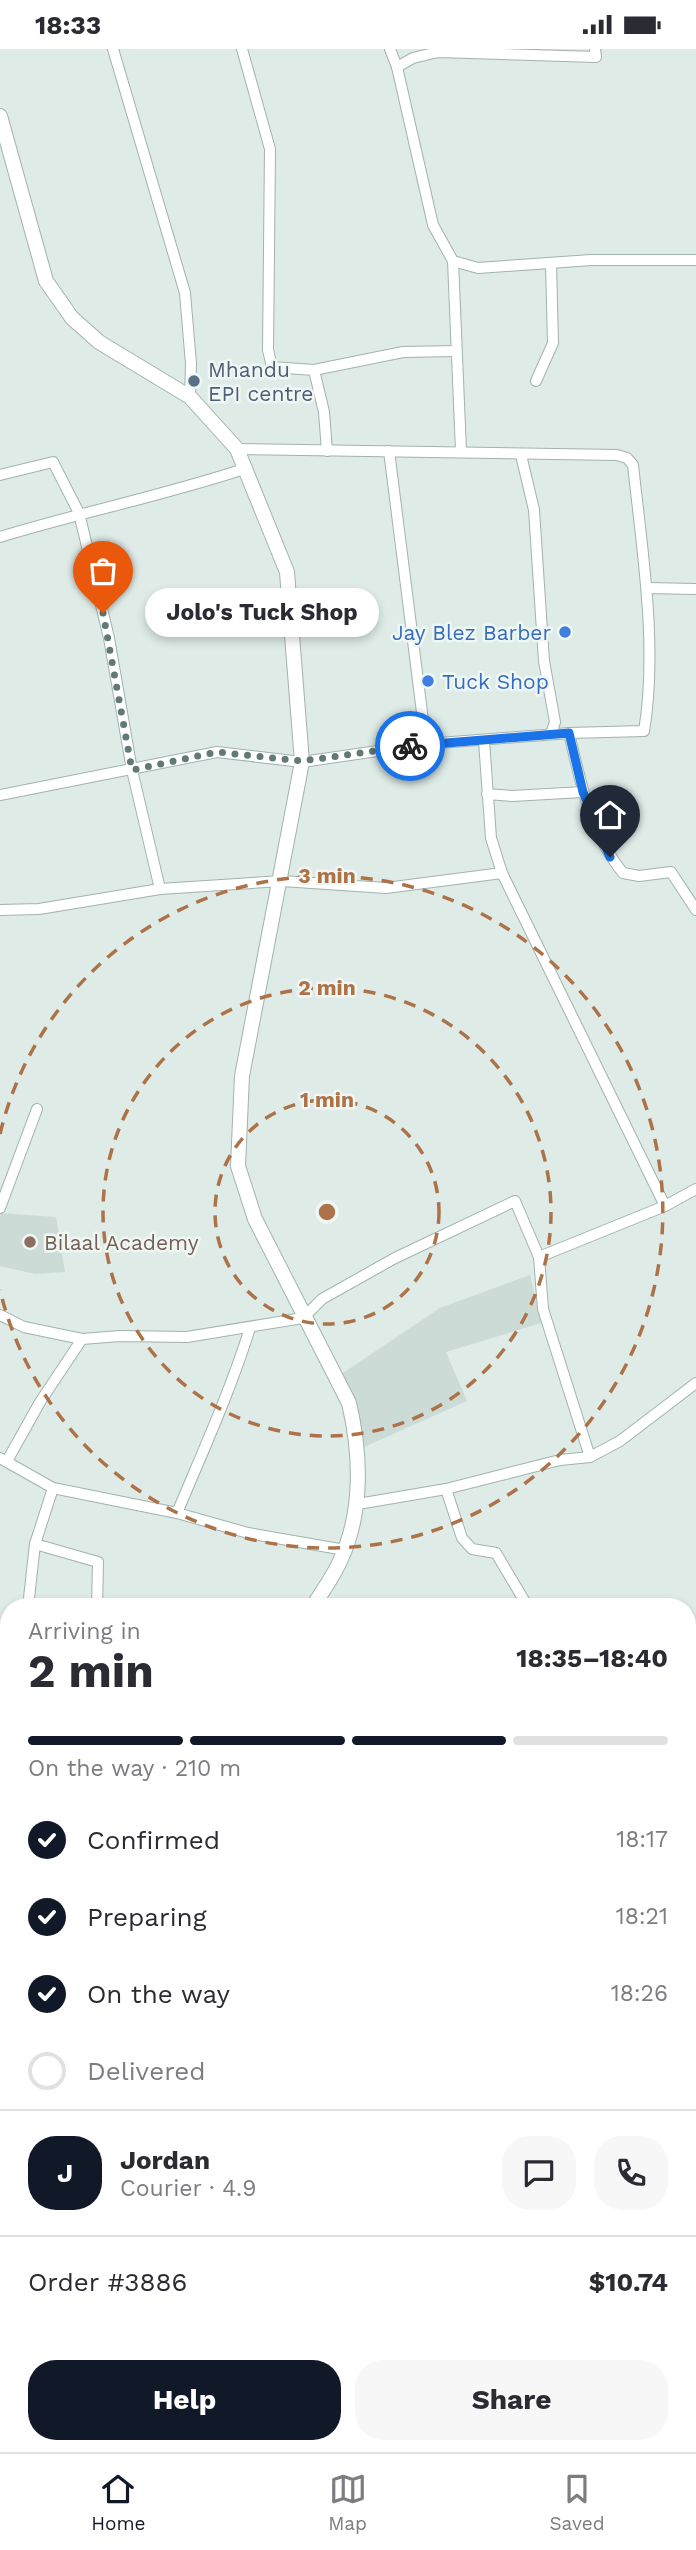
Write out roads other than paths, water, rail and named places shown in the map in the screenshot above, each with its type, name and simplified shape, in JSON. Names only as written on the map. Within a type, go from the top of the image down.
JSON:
[{"type":"street","points":[[113,49],[185,293],[191,364],[190,397]]},
{"type":"street","points":[[242,49],[270,149],[268,350],[272,367],[314,370],[403,352],[455,351]]},
{"type":"street","points":[[390,49],[397,67],[433,225],[453,261],[461,451]]},
{"type":"street","points":[[397,67],[413,58],[438,52],[596,57],[595,49]]},
{"type":"street","points":[[0,115],[46,281],[72,318],[99,342],[190,397],[237,449],[247,468],[287,572],[302,761],[282,881],[242,1076],[238,1166],[255,1219],[303,1318],[349,1403],[355,1429],[358,1504],[345,1550],[318,1598]]},
{"type":"street","points":[[453,261],[478,268],[591,260],[696,260]]},
{"type":"street","points":[[536,380],[553,343],[551,263]]},
{"type":"street","points":[[314,370],[324,412],[327,451]]},
{"type":"street","points":[[0,795],[217,752],[302,761],[426,744],[551,734],[644,731],[648,711],[647,589],[633,465],[627,458],[617,455],[521,455],[461,451],[237,449]]},
{"type":"street","points":[[389,451],[426,744]]},
{"type":"street","points":[[521,455],[534,510],[544,661],[555,722],[551,734]]},
{"type":"street","points":[[0,475],[53,462],[79,513],[109,638],[132,770],[160,890]]},
{"type":"street","points":[[0,537],[79,513],[171,493],[247,468]]},
{"type":"street","points":[[647,589],[696,589]]},
{"type":"street","points":[[569,733],[583,792],[610,857],[623,873],[639,876],[670,871],[696,910]]},
{"type":"street","points":[[484,741],[491,838],[502,873],[665,1206]]},
{"type":"street","points":[[487,795],[583,792]]},
{"type":"street","points":[[0,910],[39,909],[160,890],[282,881],[386,888],[502,873]]},
{"type":"street","points":[[0,1208],[37,1109]]},
{"type":"street","points":[[539,1257],[665,1206],[696,1189]]},
{"type":"street","points":[[0,1315],[24,1327],[82,1339],[120,1336],[187,1338],[303,1318],[322,1299],[395,1258],[515,1201],[539,1257],[543,1310],[590,1457]]},
{"type":"street","points":[[177,1513],[209,1434],[223,1410],[250,1328]]},
{"type":"street","points":[[82,1339],[79,1348],[3,1459],[53,1488],[177,1513],[248,1533],[345,1550]]},
{"type":"street","points":[[358,1504],[446,1489],[560,1460],[590,1457],[620,1441],[696,1383]]},
{"type":"street","points":[[30,1598],[35,1544],[53,1488]]},
{"type":"street","points":[[446,1489],[462,1538],[472,1549],[496,1553],[523,1598]]},
{"type":"street","points":[[35,1544],[98,1562],[97,1598]]},
{"type":"place","name":"Mhandu EPI centre","points":[[194,381]]},
{"type":"place","name":"Jolo's Tuck Shop","points":[[103,613]]},
{"type":"place","name":"Jay Blez Barber","points":[[565,632]]},
{"type":"place","name":"Tuck Shop","points":[[428,681]]},
{"type":"place","name":"Bilaal Academy","points":[[30,1242]]}]
